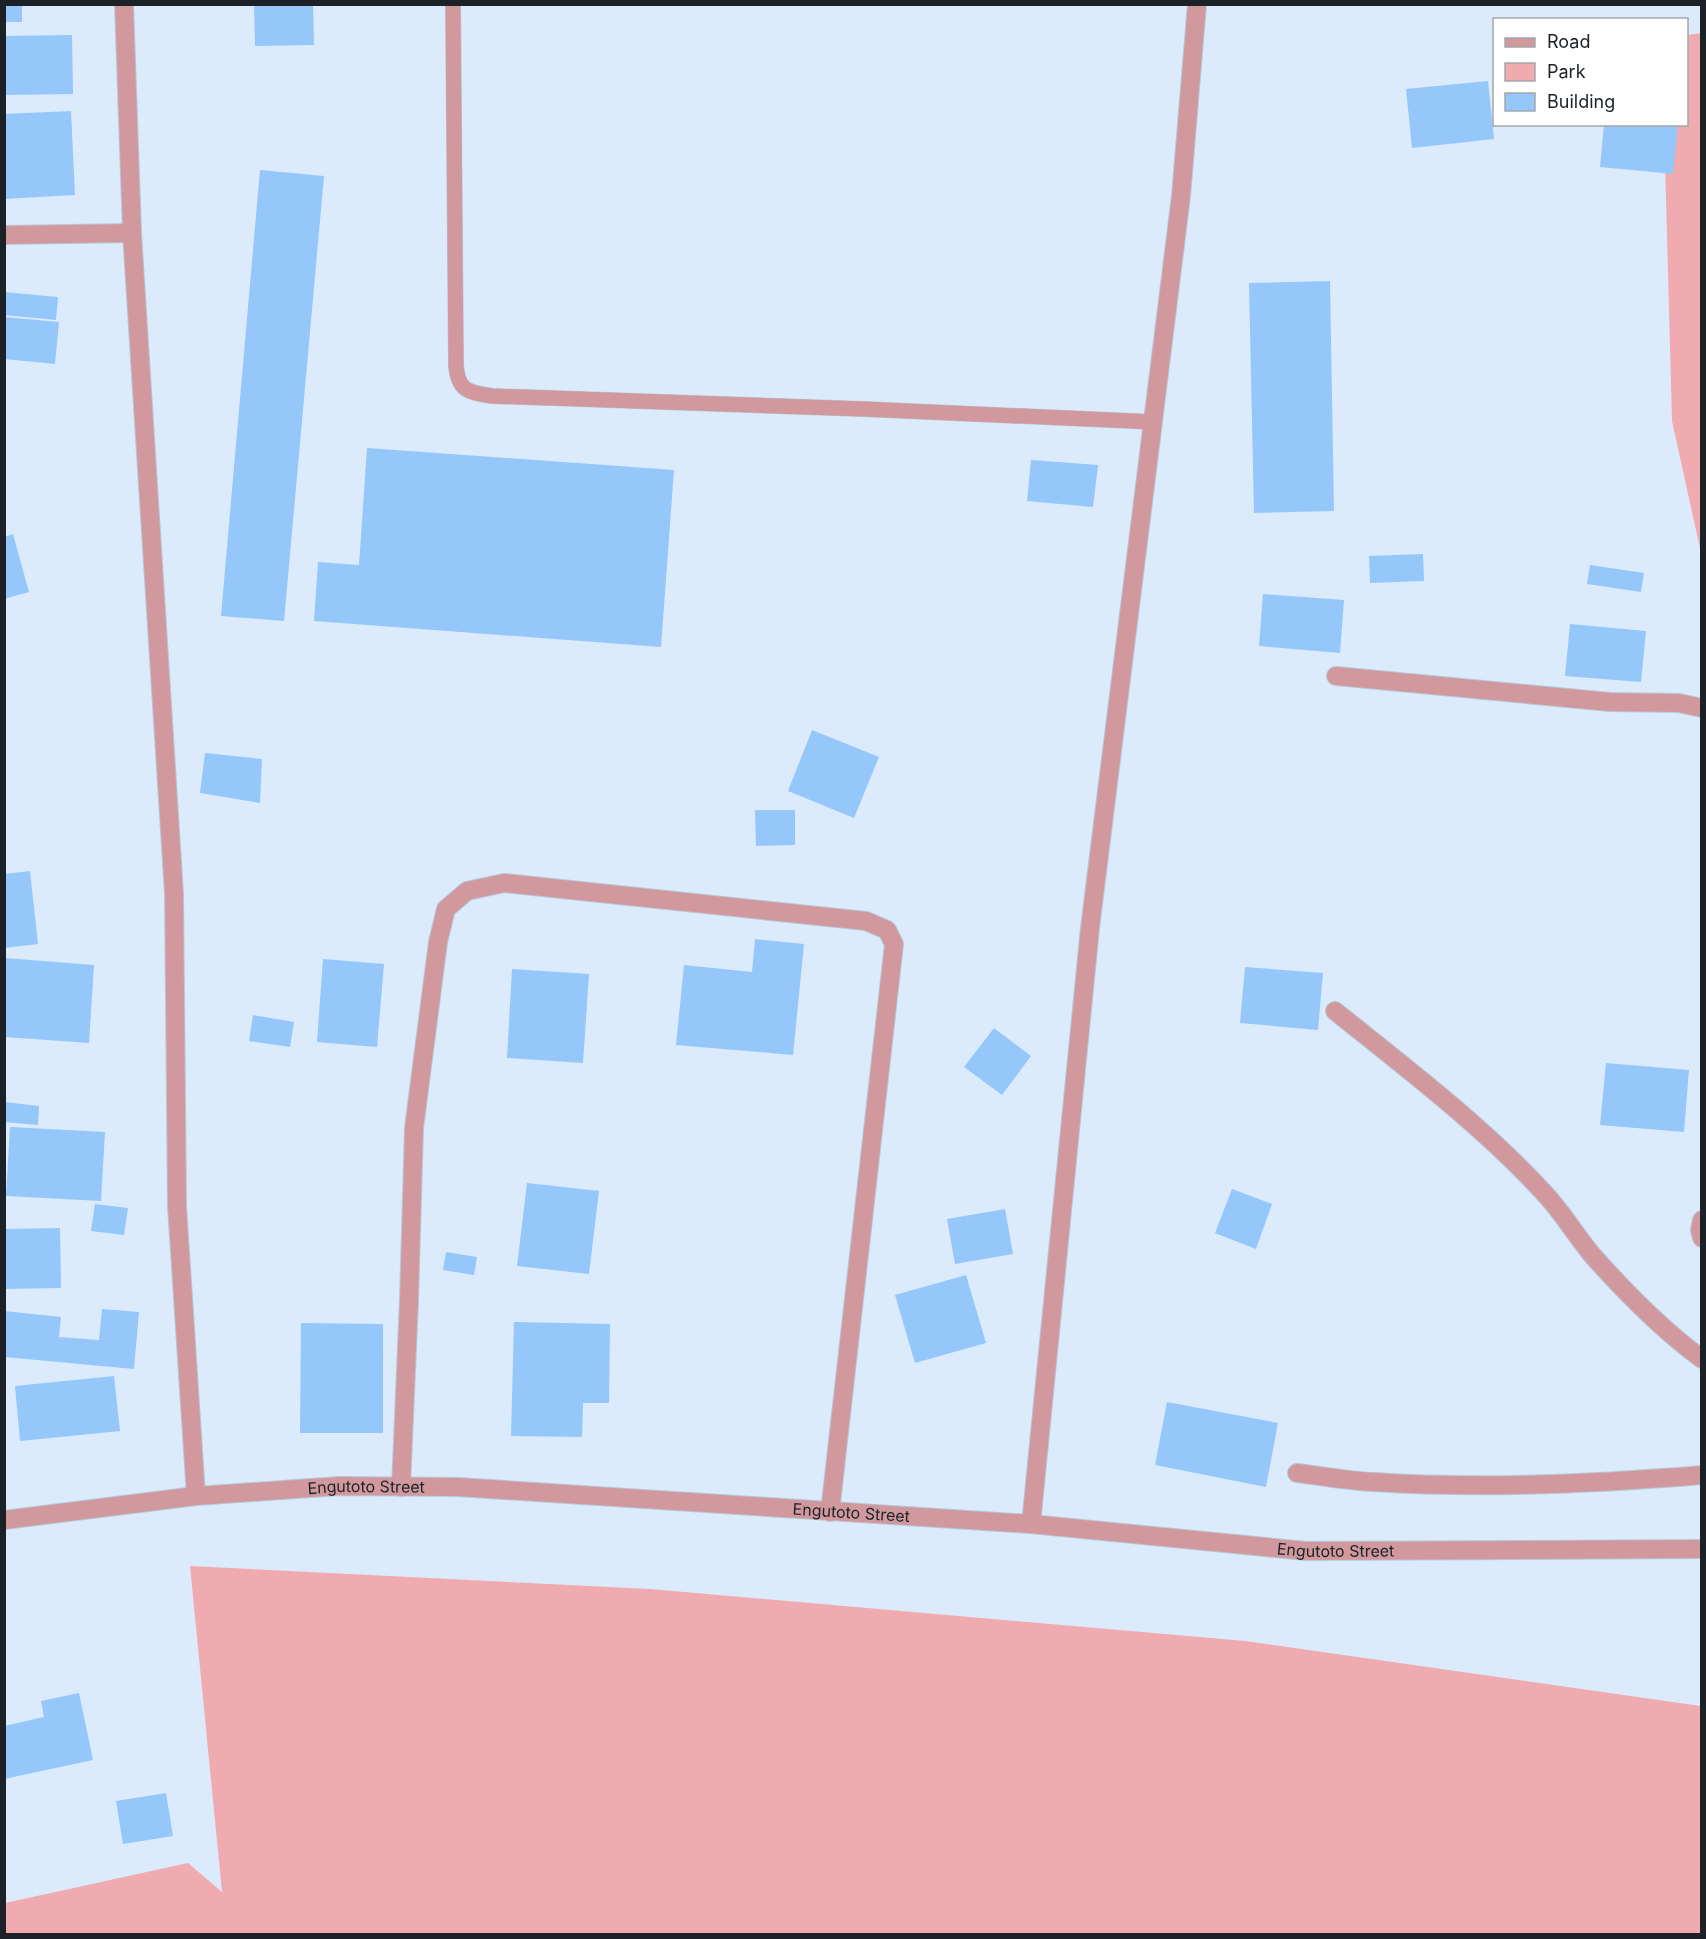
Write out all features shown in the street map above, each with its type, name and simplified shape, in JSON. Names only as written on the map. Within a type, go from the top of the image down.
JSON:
[{"type":"street","points":[[124,4],[132,233],[174,894],[177,1206],[196,1496]]},
{"type":"street","points":[[1031,1524],[1090,928],[1181,196],[1197,4]]},
{"type":"street","points":[[4,235],[132,233]]},
{"type":"street","points":[[1336,676],[1610,702],[1679,703],[1701,708]]},
{"type":"street","points":[[401,1487],[414,1128],[438,942],[446,909],[467,891],[504,883],[866,921],[887,930],[894,944],[830,1512]]},
{"type":"street","points":[[1335,1011],[1490,1141],[1546,1195],[1592,1254],[1637,1303],[1672,1337],[1701,1359]]},
{"type":"street","points":[[1701,1220],[1701,1238]]},
{"type":"street","points":[[1297,1473],[1373,1482],[1461,1484],[1593,1482],[1701,1475]]},
{"type":"street","name":"Engutoto Street","points":[[4,1520],[196,1496],[339,1486],[458,1487],[1031,1524],[1306,1551],[1701,1549]]},
{"type":"lane","points":[[453,4],[456,365],[460,385],[466,390],[492,396],[875,409],[1154,422]]},
{"type":"green space","points":[[1701,33],[1701,553],[1672,421],[1664,126],[1688,126],[1688,35]]},
{"type":"green space","points":[[190,1566],[650,1589],[1245,1641],[1701,1706],[1701,1934],[5,1934],[5,1903],[188,1863],[222,1892]]},
{"type":"building","points":[[4,4],[22,4],[22,22],[4,22]]},
{"type":"building","points":[[254,4],[313,4],[314,45],[255,46]]},
{"type":"building","points":[[72,35],[73,94],[4,95],[4,36]]},
{"type":"building","points":[[1488,81],[1494,139],[1412,148],[1406,89]]},
{"type":"building","points":[[71,111],[75,195],[4,199],[4,114]]},
{"type":"building","points":[[1604,126],[1678,126],[1673,174],[1600,167]]},
{"type":"building","points":[[260,170],[324,176],[284,621],[221,616]]},
{"type":"building","points":[[1330,281],[1334,511],[1254,513],[1249,283]]},
{"type":"building","points":[[4,292],[58,297],[56,320],[4,315]]},
{"type":"building","points":[[4,317],[59,322],[55,364],[4,359]]},
{"type":"building","points":[[367,448],[674,470],[661,647],[314,621],[318,562],[359,565]]},
{"type":"building","points":[[1031,460],[1098,465],[1093,507],[1027,501]]},
{"type":"building","points":[[13,534],[29,592],[4,599],[4,537]]},
{"type":"building","points":[[1423,554],[1424,581],[1370,583],[1369,556]]},
{"type":"building","points":[[1590,565],[1644,573],[1641,592],[1587,584]]},
{"type":"building","points":[[1263,594],[1344,600],[1340,653],[1259,646]]},
{"type":"building","points":[[1570,624],[1646,631],[1641,682],[1565,676]]},
{"type":"building","points":[[812,730],[879,757],[854,818],[788,791]]},
{"type":"building","points":[[205,753],[262,759],[260,803],[200,793]]},
{"type":"building","points":[[755,810],[795,810],[795,845],[756,846]]},
{"type":"building","points":[[30,871],[38,944],[4,948],[4,874]]},
{"type":"building","points":[[755,939],[804,944],[793,1055],[676,1045],[684,965],[752,972]]},
{"type":"building","points":[[5,958],[94,965],[89,1043],[5,1037]]},
{"type":"building","points":[[323,959],[384,964],[377,1047],[317,1042]]},
{"type":"building","points":[[1245,967],[1323,973],[1318,1030],[1240,1023]]},
{"type":"building","points":[[512,969],[589,974],[583,1063],[507,1058]]},
{"type":"building","points":[[253,1015],[294,1022],[290,1047],[249,1041]]},
{"type":"building","points":[[994,1028],[1031,1056],[1002,1095],[964,1067]]},
{"type":"building","points":[[1606,1063],[1689,1070],[1684,1132],[1600,1125]]},
{"type":"building","points":[[4,1102],[39,1106],[38,1125],[4,1122]]},
{"type":"building","points":[[10,1127],[105,1132],[101,1201],[6,1196]]},
{"type":"building","points":[[527,1183],[599,1191],[589,1274],[517,1266]]},
{"type":"building","points":[[1232,1189],[1272,1204],[1256,1249],[1215,1233]]},
{"type":"building","points":[[95,1204],[128,1208],[124,1235],[91,1231]]},
{"type":"building","points":[[1005,1209],[1013,1254],[955,1264],[947,1219]]},
{"type":"building","points":[[60,1228],[61,1288],[4,1289],[4,1229]]},
{"type":"building","points":[[446,1252],[477,1257],[474,1275],[443,1270]]},
{"type":"building","points":[[966,1275],[986,1343],[915,1363],[895,1295]]},
{"type":"building","points":[[102,1309],[139,1312],[134,1369],[4,1357],[4,1311],[61,1317],[59,1337],[99,1340]]},
{"type":"building","points":[[514,1322],[610,1324],[609,1403],[583,1403],[582,1437],[511,1436]]},
{"type":"building","points":[[301,1323],[383,1324],[383,1433],[300,1433]]},
{"type":"building","points":[[114,1376],[120,1431],[20,1441],[15,1386]]},
{"type":"building","points":[[1167,1402],[1278,1423],[1266,1487],[1155,1465]]},
{"type":"building","points":[[79,1693],[93,1760],[4,1779],[4,1726],[44,1717],[41,1701]]},
{"type":"building","points":[[166,1793],[173,1836],[123,1844],[116,1801]]}]
